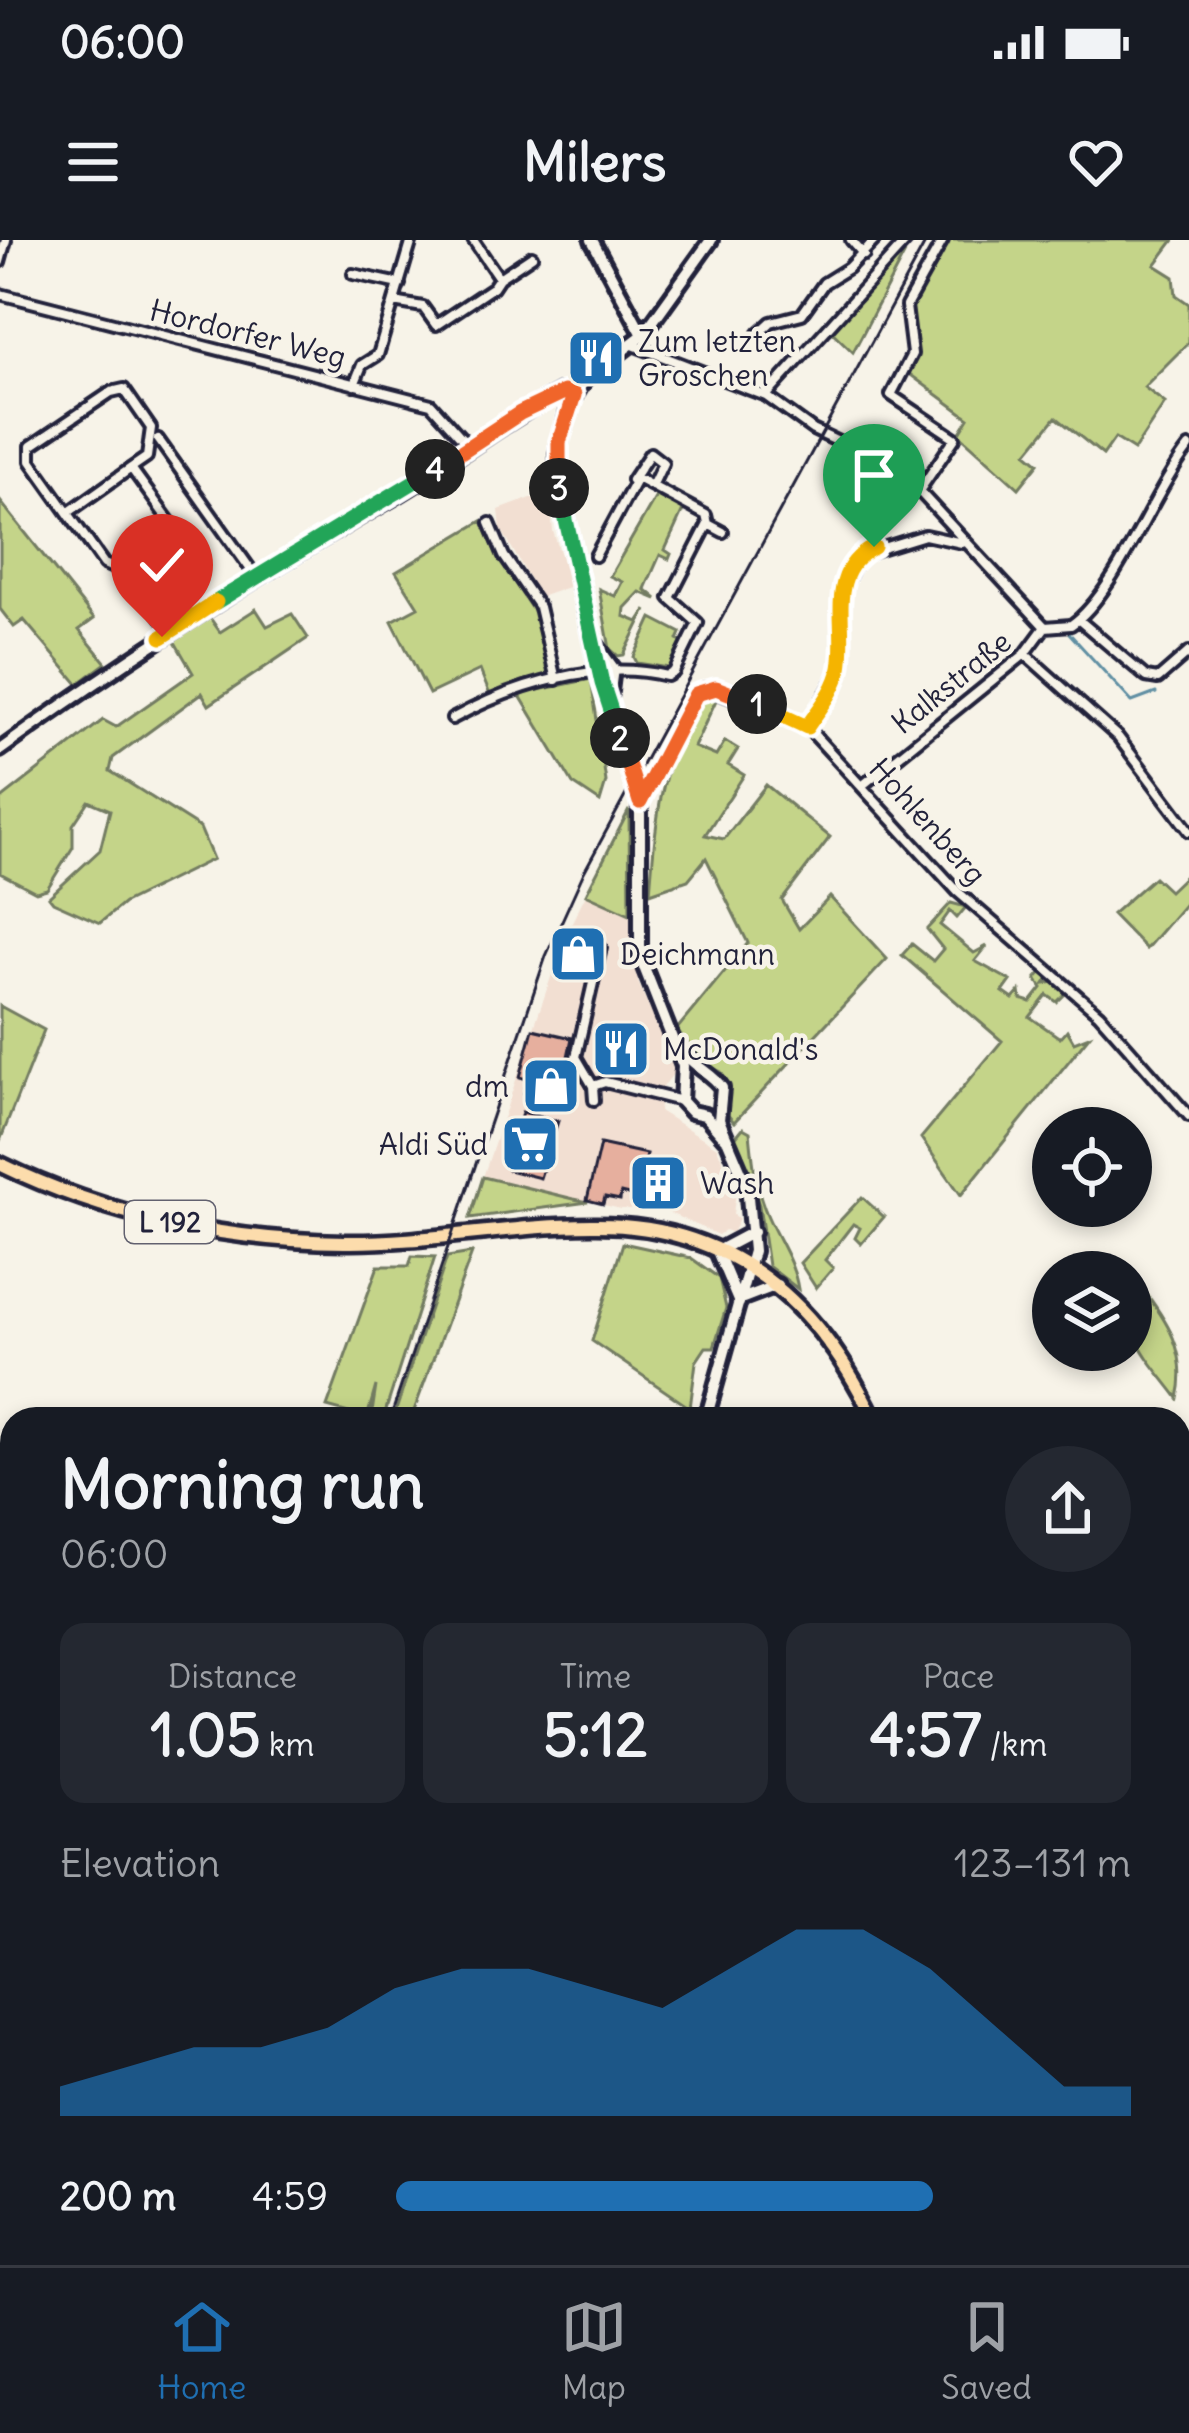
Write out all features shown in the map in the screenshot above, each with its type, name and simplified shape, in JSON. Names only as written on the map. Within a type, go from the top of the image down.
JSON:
[{"type":"main road","name":"L 192","points":[[0,1164],[134,1213],[241,1235],[367,1242],[619,1225],[717,1251],[750,1266]]},
{"type":"main road","points":[[750,1266],[805,1308],[853,1372],[869,1407]]},
{"type":"street","points":[[0,262],[6,240]]},
{"type":"street","points":[[355,385],[362,365],[378,355],[412,240]]},
{"type":"street","points":[[473,240],[499,278]]},
{"type":"street","points":[[592,240],[643,335]]},
{"type":"street","points":[[711,240],[643,335],[585,379],[574,395],[559,442],[558,477],[595,643],[606,670],[610,704],[640,802],[640,957],[670,1034],[691,1112],[705,1115],[724,1138]]},
{"type":"street","points":[[851,240],[864,254]]},
{"type":"street","points":[[761,328],[802,314],[824,283],[864,254],[875,240]]},
{"type":"street","points":[[766,396],[908,240]]},
{"type":"street","points":[[919,491],[955,437],[891,395],[912,354],[906,306],[943,240]]},
{"type":"street","points":[[394,302],[423,308],[436,325],[532,256]]},
{"type":"street","points":[[353,274],[400,284]]},
{"type":"street","name":"Hordorfer Weg","points":[[0,294],[431,404],[467,445]]},
{"type":"street","points":[[633,345],[766,396],[813,430],[881,462],[919,491],[963,544],[1045,627]]},
{"type":"street","points":[[69,512],[147,457],[151,428],[119,388],[32,446],[31,461],[104,564],[133,577],[171,631]]},
{"type":"street","points":[[0,750],[171,631],[399,494],[467,445],[560,392],[574,395]]},
{"type":"street","points":[[158,440],[256,577]]},
{"type":"street","points":[[1189,447],[1079,620],[1145,677],[1158,679],[1189,652]]},
{"type":"street","points":[[595,556],[650,453],[663,463],[653,484]]},
{"type":"street","points":[[131,468],[175,529]]},
{"type":"street","points":[[632,480],[653,484],[701,509],[708,524],[723,532]]},
{"type":"street","points":[[925,535],[944,519]]},
{"type":"street","points":[[490,523],[504,556],[539,607],[556,680]]},
{"type":"street","points":[[452,719],[495,698],[556,680],[606,670],[667,676],[674,672],[698,623],[670,598],[708,524]]},
{"type":"street","points":[[807,727],[840,669],[838,610],[852,567],[874,547],[925,535],[963,544]]},
{"type":"street","name":"Kalkstraße","points":[[863,784],[1024,654],[1045,627],[1079,620]]},
{"type":"street","points":[[1024,654],[1118,737],[1189,831]]},
{"type":"street","name":"Hohlenberg","points":[[640,802],[687,707],[705,688],[807,727],[958,892],[1100,1014],[1189,1116]]},
{"type":"street","points":[[594,1100],[593,1086],[576,1057],[602,948]]},
{"type":"street","points":[[670,1034],[700,1073],[718,1082],[722,1095],[717,1108],[724,1138],[747,1186],[753,1232],[750,1266],[710,1407]]},
{"type":"street","points":[[593,1086],[604,1082],[656,1094],[683,1090],[700,1073]]},
{"type":"street","points":[[705,1115],[717,1108]]},
{"type":"street","points":[[741,1302],[717,1251],[753,1232]]},
{"type":"street","points":[[741,1302],[777,1286]]},
{"type":"shaded area","points":[[531,498],[550,500],[553,531],[571,586],[540,597],[501,529],[499,510]]},
{"type":"shaded area","points":[[586,894],[630,914],[638,982],[676,1070],[663,1087],[659,1111],[717,1147],[736,1192],[733,1214],[739,1219],[732,1233],[725,1230],[718,1235],[643,1201],[635,1209],[621,1209],[483,1177],[565,936]]},
{"type":"green space","points":[[945,240],[1174,240],[1155,265],[1174,277],[1176,295],[1189,304],[1189,342],[1144,387],[1165,403],[1134,450],[1115,438],[1103,455],[1056,417],[1027,453],[1039,463],[1019,488],[959,434],[969,418],[908,373],[916,344],[910,304]]},
{"type":"green space","points":[[905,253],[853,352],[828,328]]},
{"type":"green space","points":[[658,493],[685,506],[665,550],[671,554],[669,559],[660,555],[645,589],[657,599],[640,592],[625,608],[624,616],[638,622],[646,610],[624,655],[618,656],[610,649],[599,589],[615,596],[622,582],[610,576]]},
{"type":"green space","points":[[0,501],[94,619],[79,630],[106,663],[78,684],[24,620],[14,627],[0,609]]},
{"type":"green space","points":[[482,521],[497,556],[535,614],[550,677],[490,695],[480,670],[429,694],[392,621],[418,607],[396,572]]},
{"type":"green space","points":[[256,609],[267,626],[292,614],[308,638],[209,705],[202,693],[113,758],[110,771],[200,828],[213,859],[124,903],[100,923],[53,902],[49,897],[100,850],[110,810],[89,801],[73,825],[73,847],[47,889],[36,892],[0,873],[0,800],[103,720],[116,727],[193,673],[172,637],[208,615],[220,632]]},
{"type":"green space","points":[[652,618],[681,633],[678,640],[684,644],[669,668],[637,663],[634,657]]},
{"type":"green space","points":[[591,679],[606,782],[600,802],[573,784],[519,694]]},
{"type":"green space","points":[[718,696],[694,747],[716,756],[725,741],[738,749],[728,765],[744,775],[705,835],[724,839],[766,785],[830,837],[782,900],[799,929],[830,897],[887,959],[734,1122],[724,1111],[729,1086],[721,1072],[699,1061],[677,1029],[748,943],[706,858],[688,880],[650,893],[669,764],[691,717],[706,697]]},
{"type":"green space","points":[[629,810],[630,914],[586,894]]},
{"type":"green space","points":[[1189,872],[1189,899],[1146,949],[1112,914],[1154,877],[1169,891]]},
{"type":"green space","points":[[951,903],[966,907],[957,918],[950,911],[940,925],[974,953],[987,946],[975,961],[1011,981],[1003,992],[1013,999],[1020,991],[1021,999],[1031,1002],[1042,988],[1036,979],[1042,972],[1049,978],[1045,984],[1053,982],[1066,993],[1057,1002],[1047,995],[1030,1017],[1060,1038],[1067,1030],[1074,1042],[1089,1036],[961,1195],[921,1138],[1002,1041],[902,955],[912,944],[933,961],[943,949],[927,929]]},
{"type":"green space","points":[[0,1006],[44,1030],[0,1141]]},
{"type":"green space","points":[[743,1128],[750,1132],[764,1206],[798,1289],[768,1266],[759,1205],[733,1140]]},
{"type":"green space","points":[[483,1177],[574,1199],[588,1202],[470,1218]]},
{"type":"green space","points":[[862,1197],[884,1217],[861,1244],[855,1238],[860,1228],[853,1224],[825,1260],[833,1268],[816,1288],[800,1263]]},
{"type":"green space","points":[[623,1243],[691,1258],[719,1278],[726,1308],[714,1347],[706,1347],[696,1362],[690,1407],[592,1341]]},
{"type":"green space","points":[[472,1253],[415,1407],[397,1407],[447,1257]]},
{"type":"green space","points":[[412,1256],[435,1257],[387,1407],[373,1407],[376,1386],[370,1407],[327,1407],[378,1266],[409,1266]]},
{"type":"green space","points":[[1152,1302],[1178,1352],[1178,1398],[1152,1363]]},
{"type":"building","name":"Deichmann","points":[[569,935],[594,941],[587,973],[562,967]]},
{"type":"building","points":[[533,1029],[572,1038],[564,1075],[577,1078],[571,1104],[524,1093],[527,1079],[520,1077]]},
{"type":"building","name":"Aldi Süd","points":[[522,1112],[558,1121],[540,1178],[508,1170],[512,1152],[505,1150],[508,1136],[516,1138]]},
{"type":"building","points":[[600,1144],[646,1154],[637,1197],[621,1193],[620,1200],[605,1197],[603,1204],[587,1200]]},
{"type":"waterway","points":[[1069,633],[1132,702],[1156,693]]},
{"type":"tram line","points":[[394,1407],[546,956],[584,872],[927,240]]},
{"type":"place","name":"Zum letzten Groschen","points":[[596,358]]},
{"type":"place","name":"Deichmann","points":[[578,954]]},
{"type":"place","name":"McDonald's","points":[[621,1049]]},
{"type":"place","name":"dm","points":[[551,1086]]},
{"type":"place","name":"Aldi Süd","points":[[530,1144]]},
{"type":"place","name":"Wash","points":[[658,1183]]},
{"type":"route","points":[[162,637],[329,531],[399,494],[520,413],[560,392],[574,395],[557,454],[559,487],[602,683],[640,802],[649,793],[687,707],[705,688],[716,688],[807,727],[840,669],[838,610],[844,580],[860,555],[874,547]]}]
